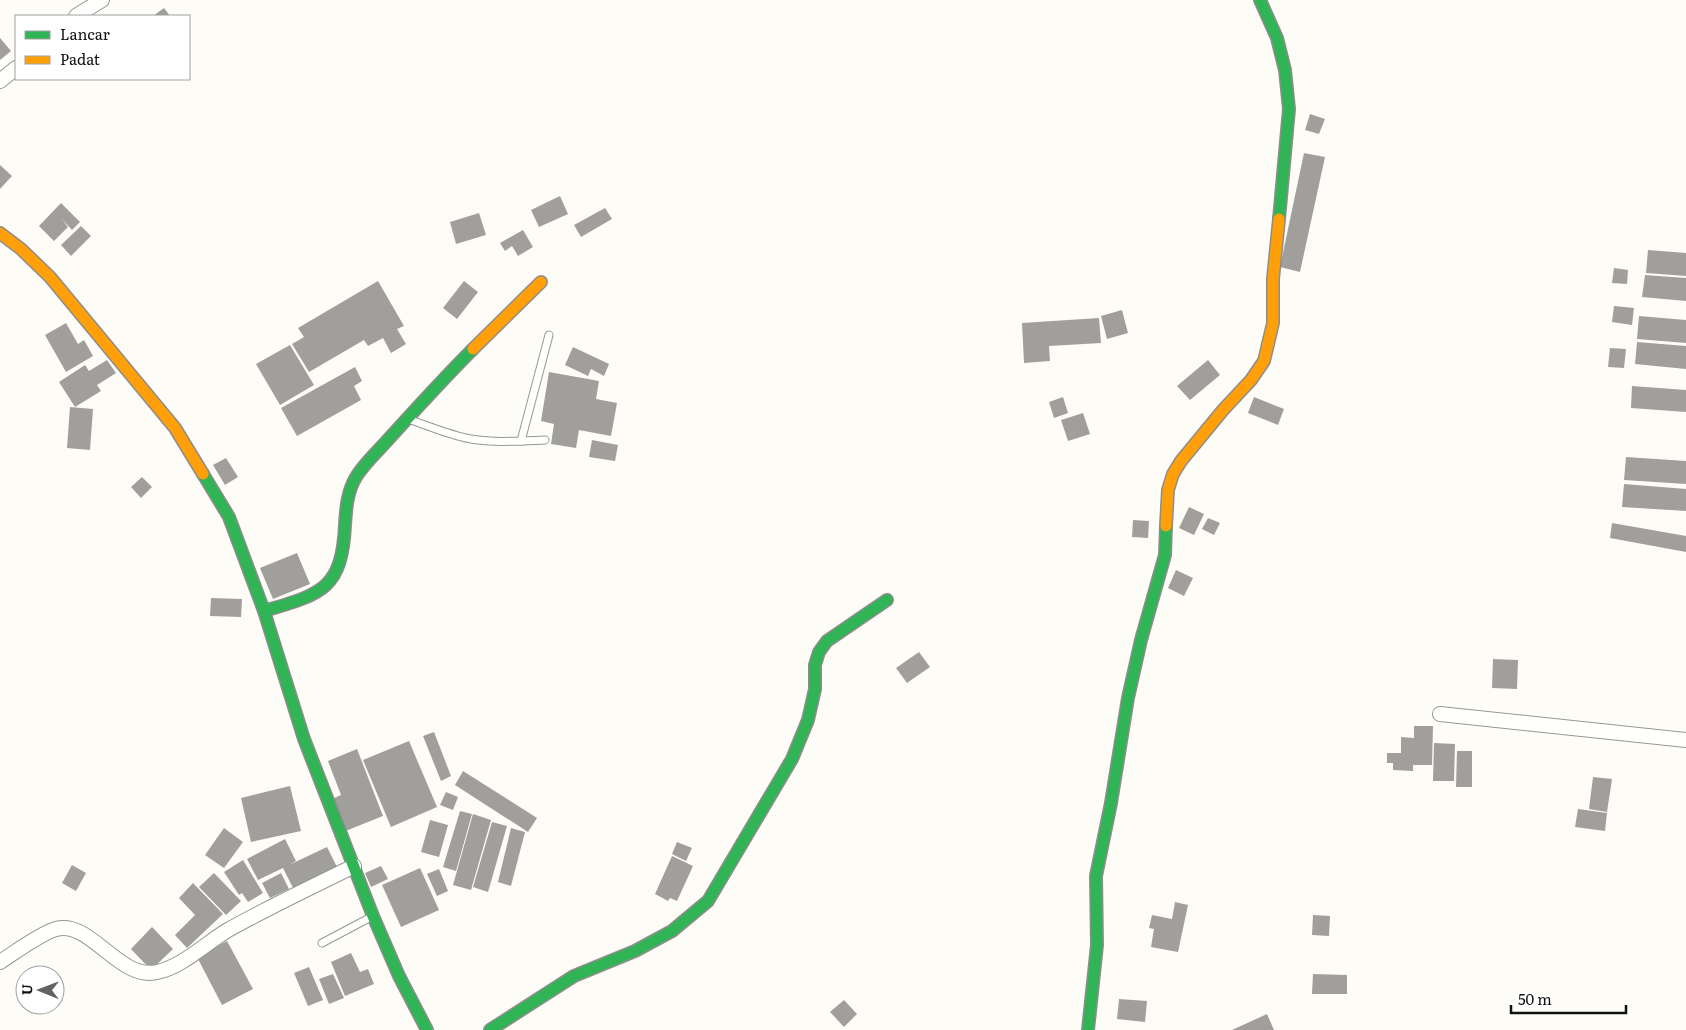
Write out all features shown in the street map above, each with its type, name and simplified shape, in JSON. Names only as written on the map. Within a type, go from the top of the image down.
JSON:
[{"type":"street","points":[[78,15],[102,0]]},
{"type":"street","points":[[1088,1030],[1097,945],[1096,876],[1111,803],[1130,688],[1141,640],[1165,555],[1168,490],[1173,474],[1181,461],[1260,367],[1267,351],[1274,323],[1274,279],[1289,109],[1285,70],[1277,38],[1260,0]]},
{"type":"street","points":[[0,81],[15,69]]},
{"type":"street","points":[[0,233],[22,249],[50,277],[175,428],[228,517],[264,611],[304,740],[373,916],[399,976],[427,1030]]},
{"type":"street","points":[[264,611],[310,595],[325,586],[333,578],[340,565],[348,497],[352,484],[405,418],[541,282]]},
{"type":"street","points":[[490,1030],[574,976],[635,951],[672,931],[708,902],[792,759],[808,720],[815,689],[815,665],[819,652],[827,642],[887,600]]},
{"type":"street","points":[[1440,714],[1686,740]]},
{"type":"street","points":[[0,962],[44,935],[56,929],[67,928],[82,932],[118,961],[142,972],[155,973],[171,967],[227,931],[354,866]]},
{"type":"lane","points":[[521,441],[549,335]]},
{"type":"lane","points":[[405,418],[470,439],[488,441],[545,440]]},
{"type":"lane","points":[[322,943],[373,916]]},
{"type":"building","points":[[164,8],[169,15],[154,15]]},
{"type":"building","points":[[0,38],[11,51],[0,60]]},
{"type":"building","points":[[1310,114],[1325,119],[1319,134],[1305,130]]},
{"type":"building","points":[[1304,153],[1325,157],[1300,272],[1280,267]]},
{"type":"building","points":[[0,165],[12,176],[0,189]]},
{"type":"building","points":[[560,196],[568,214],[539,227],[531,210]]},
{"type":"building","points":[[61,203],[80,222],[72,230],[62,219],[68,227],[54,241],[39,226]]},
{"type":"building","points":[[605,208],[612,219],[581,237],[574,225]]},
{"type":"building","points":[[479,213],[486,235],[456,244],[450,222]]},
{"type":"building","points":[[81,226],[91,236],[71,256],[61,245]]},
{"type":"building","points":[[523,230],[533,247],[518,256],[512,246],[505,251],[500,243]]},
{"type":"building","points":[[1648,250],[1686,253],[1686,276],[1646,273]]},
{"type":"building","points":[[1614,268],[1628,270],[1627,284],[1612,283]]},
{"type":"building","points":[[1645,275],[1686,278],[1686,301],[1642,297]]},
{"type":"building","points":[[378,281],[404,326],[397,329],[406,344],[391,353],[383,338],[368,346],[364,340],[309,372],[292,344],[304,337],[298,328]]},
{"type":"building","points":[[464,281],[478,292],[457,319],[443,308]]},
{"type":"building","points":[[1614,306],[1634,308],[1632,325],[1612,322]]},
{"type":"building","points":[[1122,310],[1128,333],[1107,339],[1101,316]]},
{"type":"building","points":[[1639,316],[1686,320],[1686,343],[1637,339]]},
{"type":"building","points":[[1099,318],[1101,343],[1049,346],[1050,361],[1024,363],[1022,323]]},
{"type":"building","points":[[66,323],[78,344],[84,340],[93,356],[66,372],[45,335]]},
{"type":"building","points":[[1637,342],[1686,346],[1686,369],[1635,364]]},
{"type":"building","points":[[290,345],[314,385],[280,405],[256,364]]},
{"type":"building","points":[[573,347],[609,364],[604,376],[591,369],[588,376],[565,365]]},
{"type":"building","points":[[1610,348],[1626,349],[1624,368],[1608,367]]},
{"type":"building","points":[[107,360],[116,373],[97,385],[101,391],[75,407],[59,382],[85,365],[89,371]]},
{"type":"building","points":[[1208,360],[1220,375],[1190,400],[1177,386]]},
{"type":"building","points":[[355,367],[362,381],[354,386],[361,400],[297,436],[281,408]]},
{"type":"building","points":[[549,372],[599,381],[596,399],[617,403],[611,436],[579,430],[576,448],[551,444],[554,424],[541,421]]},
{"type":"building","points":[[1632,386],[1686,390],[1686,412],[1631,408]]},
{"type":"building","points":[[1063,397],[1068,413],[1054,418],[1049,402]]},
{"type":"building","points":[[1254,397],[1284,409],[1278,425],[1248,413]]},
{"type":"building","points":[[70,407],[93,409],[90,450],[67,448]]},
{"type":"building","points":[[1083,413],[1090,434],[1068,441],[1061,420]]},
{"type":"building","points":[[592,440],[618,445],[615,461],[589,457]]},
{"type":"building","points":[[1626,457],[1686,461],[1686,484],[1624,480]]},
{"type":"building","points":[[226,458],[238,477],[225,485],[213,465]]},
{"type":"building","points":[[142,477],[152,487],[141,498],[131,487]]},
{"type":"building","points":[[1624,484],[1686,489],[1686,511],[1622,507]]},
{"type":"building","points":[[1189,507],[1204,514],[1194,535],[1179,528]]},
{"type":"building","points":[[1208,518],[1220,523],[1214,535],[1202,529]]},
{"type":"building","points":[[1133,520],[1149,521],[1148,538],[1132,537]]},
{"type":"building","points":[[1612,523],[1686,536],[1686,552],[1610,538]]},
{"type":"building","points":[[297,553],[310,584],[273,599],[260,568]]},
{"type":"building","points":[[1176,570],[1193,578],[1184,596],[1168,588]]},
{"type":"building","points":[[211,598],[242,599],[241,617],[210,616]]},
{"type":"building","points":[[919,652],[930,667],[907,683],[896,668]]},
{"type":"building","points":[[1493,659],[1518,660],[1517,689],[1492,688]]},
{"type":"building","points":[[1414,726],[1433,726],[1432,765],[1413,765],[1413,771],[1393,770],[1393,763],[1387,763],[1387,753],[1401,753],[1401,737],[1414,738]]},
{"type":"building","points":[[434,732],[451,776],[441,781],[423,736]]},
{"type":"building","points":[[409,741],[437,807],[391,827],[363,760]]},
{"type":"building","points":[[1434,743],[1455,744],[1454,781],[1433,781]]},
{"type":"building","points":[[357,749],[383,816],[343,832],[330,800],[341,795],[328,761]]},
{"type":"building","points":[[1457,751],[1472,751],[1472,787],[1456,787]]},
{"type":"building","points":[[463,771],[537,818],[528,832],[455,785]]},
{"type":"building","points":[[1593,777],[1612,779],[1607,812],[1589,809]]},
{"type":"building","points":[[290,786],[301,831],[251,842],[241,798]]},
{"type":"building","points":[[446,792],[458,797],[453,810],[440,805]]},
{"type":"building","points":[[1578,809],[1607,813],[1605,831],[1575,827]]},
{"type":"building","points":[[460,811],[472,814],[456,871],[443,867]]},
{"type":"building","points":[[473,814],[491,820],[471,890],[453,885]]},
{"type":"building","points":[[430,820],[448,825],[439,857],[421,852]]},
{"type":"building","points":[[492,822],[507,826],[488,892],[473,887]]},
{"type":"building","points":[[224,828],[243,842],[224,868],[205,855]]},
{"type":"building","points":[[511,828],[525,832],[511,886],[498,882]]},
{"type":"building","points":[[285,839],[296,861],[289,865],[327,847],[337,867],[293,888],[283,868],[258,880],[247,859]]},
{"type":"building","points":[[677,842],[692,848],[686,861],[672,854]]},
{"type":"building","points":[[672,856],[693,866],[677,901],[670,898],[668,901],[655,894]]},
{"type":"building","points":[[243,860],[263,893],[248,902],[242,893],[239,895],[224,872]]},
{"type":"building","points":[[72,865],[86,873],[76,891],[62,883]]},
{"type":"building","points":[[381,866],[388,879],[371,887],[365,873]]},
{"type":"building","points":[[420,868],[439,910],[401,927],[382,885]]},
{"type":"building","points":[[439,869],[448,891],[437,896],[427,874]]},
{"type":"building","points":[[214,873],[241,901],[226,915],[199,887]]},
{"type":"building","points":[[281,873],[289,889],[270,898],[262,883]]},
{"type":"building","points":[[193,883],[223,914],[187,948],[175,935],[195,915],[179,898]]},
{"type":"building","points":[[1175,902],[1188,905],[1178,952],[1151,947],[1154,929],[1149,928],[1152,915],[1172,919]]},
{"type":"building","points":[[1313,915],[1330,916],[1329,936],[1312,935]]},
{"type":"building","points":[[152,927],[173,949],[151,970],[131,949]]},
{"type":"building","points":[[227,941],[253,989],[222,1005],[197,957]]},
{"type":"building","points":[[351,953],[360,972],[368,969],[374,984],[345,996],[331,962]]},
{"type":"building","points":[[309,967],[323,1000],[308,1006],[294,973]]},
{"type":"building","points":[[333,974],[344,998],[329,1004],[319,979]]},
{"type":"building","points":[[1313,974],[1347,975],[1347,994],[1312,994]]},
{"type":"building","points":[[1119,999],[1147,1001],[1145,1022],[1117,1019]]},
{"type":"building","points":[[844,1000],[857,1014],[844,1027],[830,1012]]},
{"type":"building","points":[[1267,1014],[1274,1030],[1232,1030]]},
{"type":"traffic: fast","points":[[1260,0],[1277,38],[1285,70],[1289,109],[1279,219]]},
{"type":"traffic: fast","points":[[264,611],[300,600],[314,593],[325,586],[333,576],[343,547],[349,495],[356,477],[370,459],[473,349]]},
{"type":"traffic: fast","points":[[203,474],[229,517],[264,611],[304,739],[373,916],[399,976],[427,1030]]},
{"type":"traffic: fast","points":[[1088,1030],[1097,945],[1096,876],[1111,803],[1128,698],[1141,640],[1165,555],[1166,526]]},
{"type":"traffic: fast","points":[[490,1030],[574,976],[635,951],[672,931],[708,901],[792,759],[808,720],[815,689],[815,665],[819,652],[827,641],[887,600]]},
{"type":"traffic: slow","points":[[1166,526],[1168,490],[1173,474],[1181,461],[1223,410],[1251,380],[1264,361],[1273,323],[1273,279],[1279,219]]},
{"type":"traffic: slow","points":[[0,233],[21,249],[50,277],[175,428],[203,474]]},
{"type":"traffic: slow","points":[[473,349],[541,282]]}]
